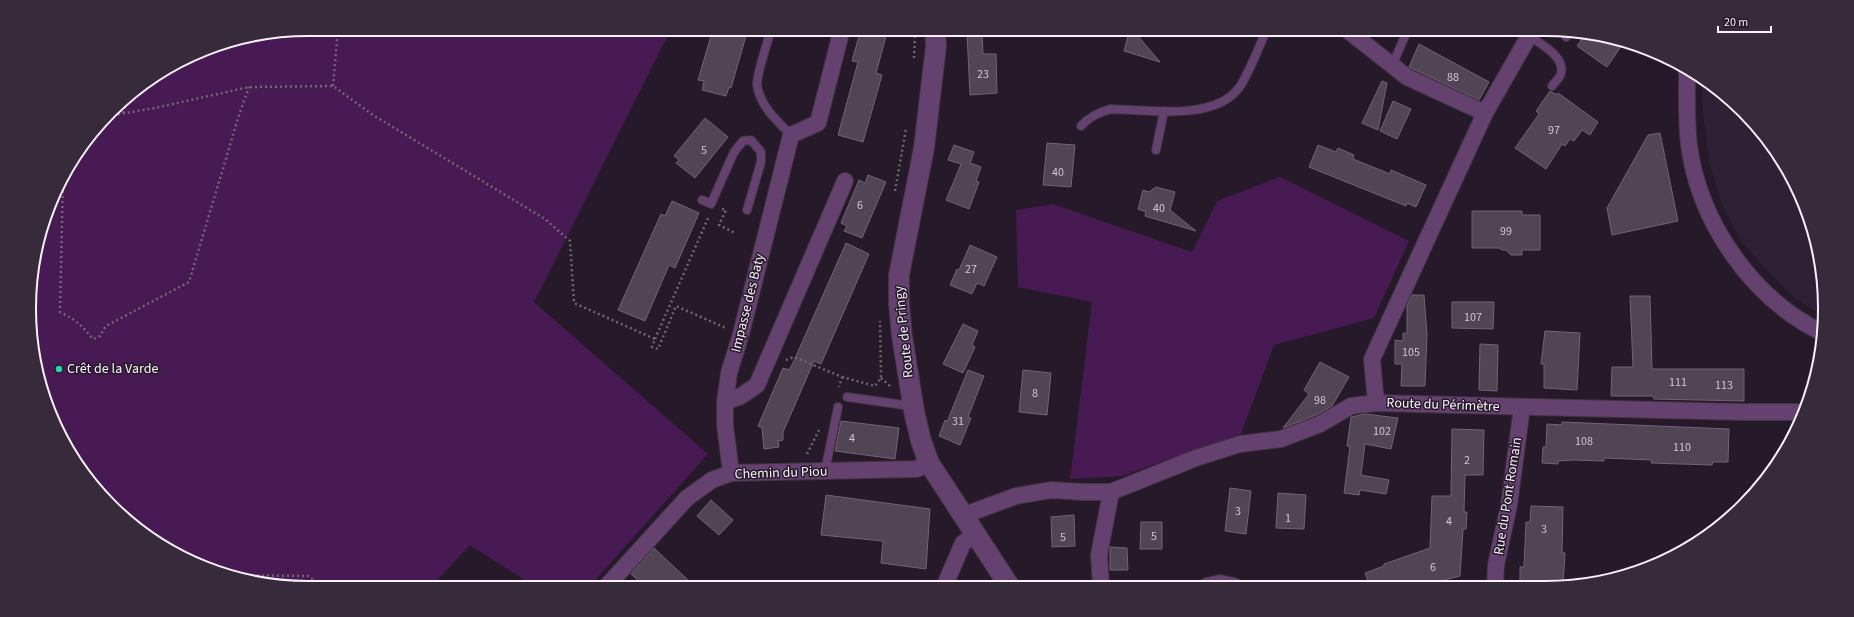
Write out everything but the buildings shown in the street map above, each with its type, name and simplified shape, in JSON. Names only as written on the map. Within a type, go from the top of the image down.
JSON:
[{"type":"street","points":[[791,135],[818,123],[840,36]]},
{"type":"street","name":"Route de Pringy","points":[[936,36],[924,148],[899,275],[899,304],[902,336],[904,395],[929,463],[962,516],[1006,581]]},
{"type":"street","points":[[1355,36],[1407,77],[1485,113]]},
{"type":"street","name":"Route du Périmètre","points":[[1529,36],[1485,113],[1372,359],[1376,403],[1797,412]]},
{"type":"street","points":[[1687,76],[1689,145],[1694,171],[1718,231],[1747,273],[1764,291],[1796,318],[1817,330]]},
{"type":"street","name":"Impasse des Baty","points":[[731,473],[724,425],[724,402],[729,373],[741,334],[791,135]]},
{"type":"street","points":[[724,402],[741,396],[757,384],[771,356],[845,181]]},
{"type":"street","points":[[962,516],[1016,496],[1051,490],[1111,492],[1196,458],[1240,444],[1281,439],[1320,424],[1351,406],[1376,403]]},
{"type":"street","name":"Rue du Pont Romain","points":[[1495,581],[1496,565],[1509,505],[1522,407]]},
{"type":"street","name":"Chemin du Piou","points":[[611,581],[687,498],[712,480],[731,473],[917,469],[929,463]]},
{"type":"street","points":[[1101,581],[1099,555],[1111,492]]},
{"type":"street","points":[[946,581],[962,543],[975,535]]},
{"type":"lane","points":[[770,36],[757,83],[762,100],[774,118],[791,135]]},
{"type":"lane","points":[[1081,126],[1086,120],[1100,112],[1111,109],[1191,111],[1207,108],[1232,94],[1241,85],[1264,36]]},
{"type":"lane","points":[[1392,66],[1405,36]]},
{"type":"lane","points":[[1535,36],[1556,56],[1561,66],[1560,76],[1552,86]]},
{"type":"lane","points":[[1156,150],[1164,110]]},
{"type":"lane","points":[[702,200],[711,204],[734,152],[743,141],[751,140],[761,152],[761,162],[747,210]]},
{"type":"lane","points":[[847,397],[904,405],[904,395]]},
{"type":"lane","points":[[825,471],[838,407]]},
{"type":"path","points":[[333,86],[337,36]]},
{"type":"path","points":[[118,114],[163,106],[249,87],[333,86],[373,115],[545,219],[570,241],[574,303],[655,338]]},
{"type":"path","points":[[63,191],[60,312],[72,318],[83,327],[93,339],[100,336],[106,326],[189,282],[239,115],[249,87]]},
{"type":"path","points":[[123,113],[125,108]]},
{"type":"path","points":[[715,215],[711,213],[652,347],[658,349],[676,306],[728,329]]},
{"type":"path","points":[[722,219],[719,225],[735,233]]},
{"type":"path","points":[[771,356],[781,362],[794,356],[836,375]]},
{"type":"path","points":[[881,378],[904,395]]},
{"type":"path","points":[[249,575],[308,576],[315,581]]},
{"type":"shaded area","points":[[308,36],[667,36],[534,302],[708,454],[594,581],[526,581],[470,545],[437,581],[308,581],[273,579],[255,576],[221,567],[204,560],[188,553],[157,535],[143,525],[116,501],[92,474],[82,460],[64,429],[57,413],[50,396],[41,362],[38,344],[36,308],[38,273],[41,255],[50,221],[57,204],[64,188],[82,157],[92,143],[116,116],[143,92],[157,82],[188,64],[221,50],[273,38]]},
{"type":"shaded area","points":[[1702,85],[1725,104],[1750,129],[1762,143],[1781,172],[1797,204],[1809,238],[1816,273],[1818,314],[1790,294],[1741,241],[1722,205],[1709,162]]},
{"type":"shaded area","points":[[1280,177],[1409,241],[1374,318],[1274,345],[1241,434],[1122,476],[1070,479],[1092,302],[1018,287],[1016,210],[1053,204],[1192,252],[1217,201]]},
{"type":"place","name":"Crêt de la Varde","points":[[59,369]]}]
